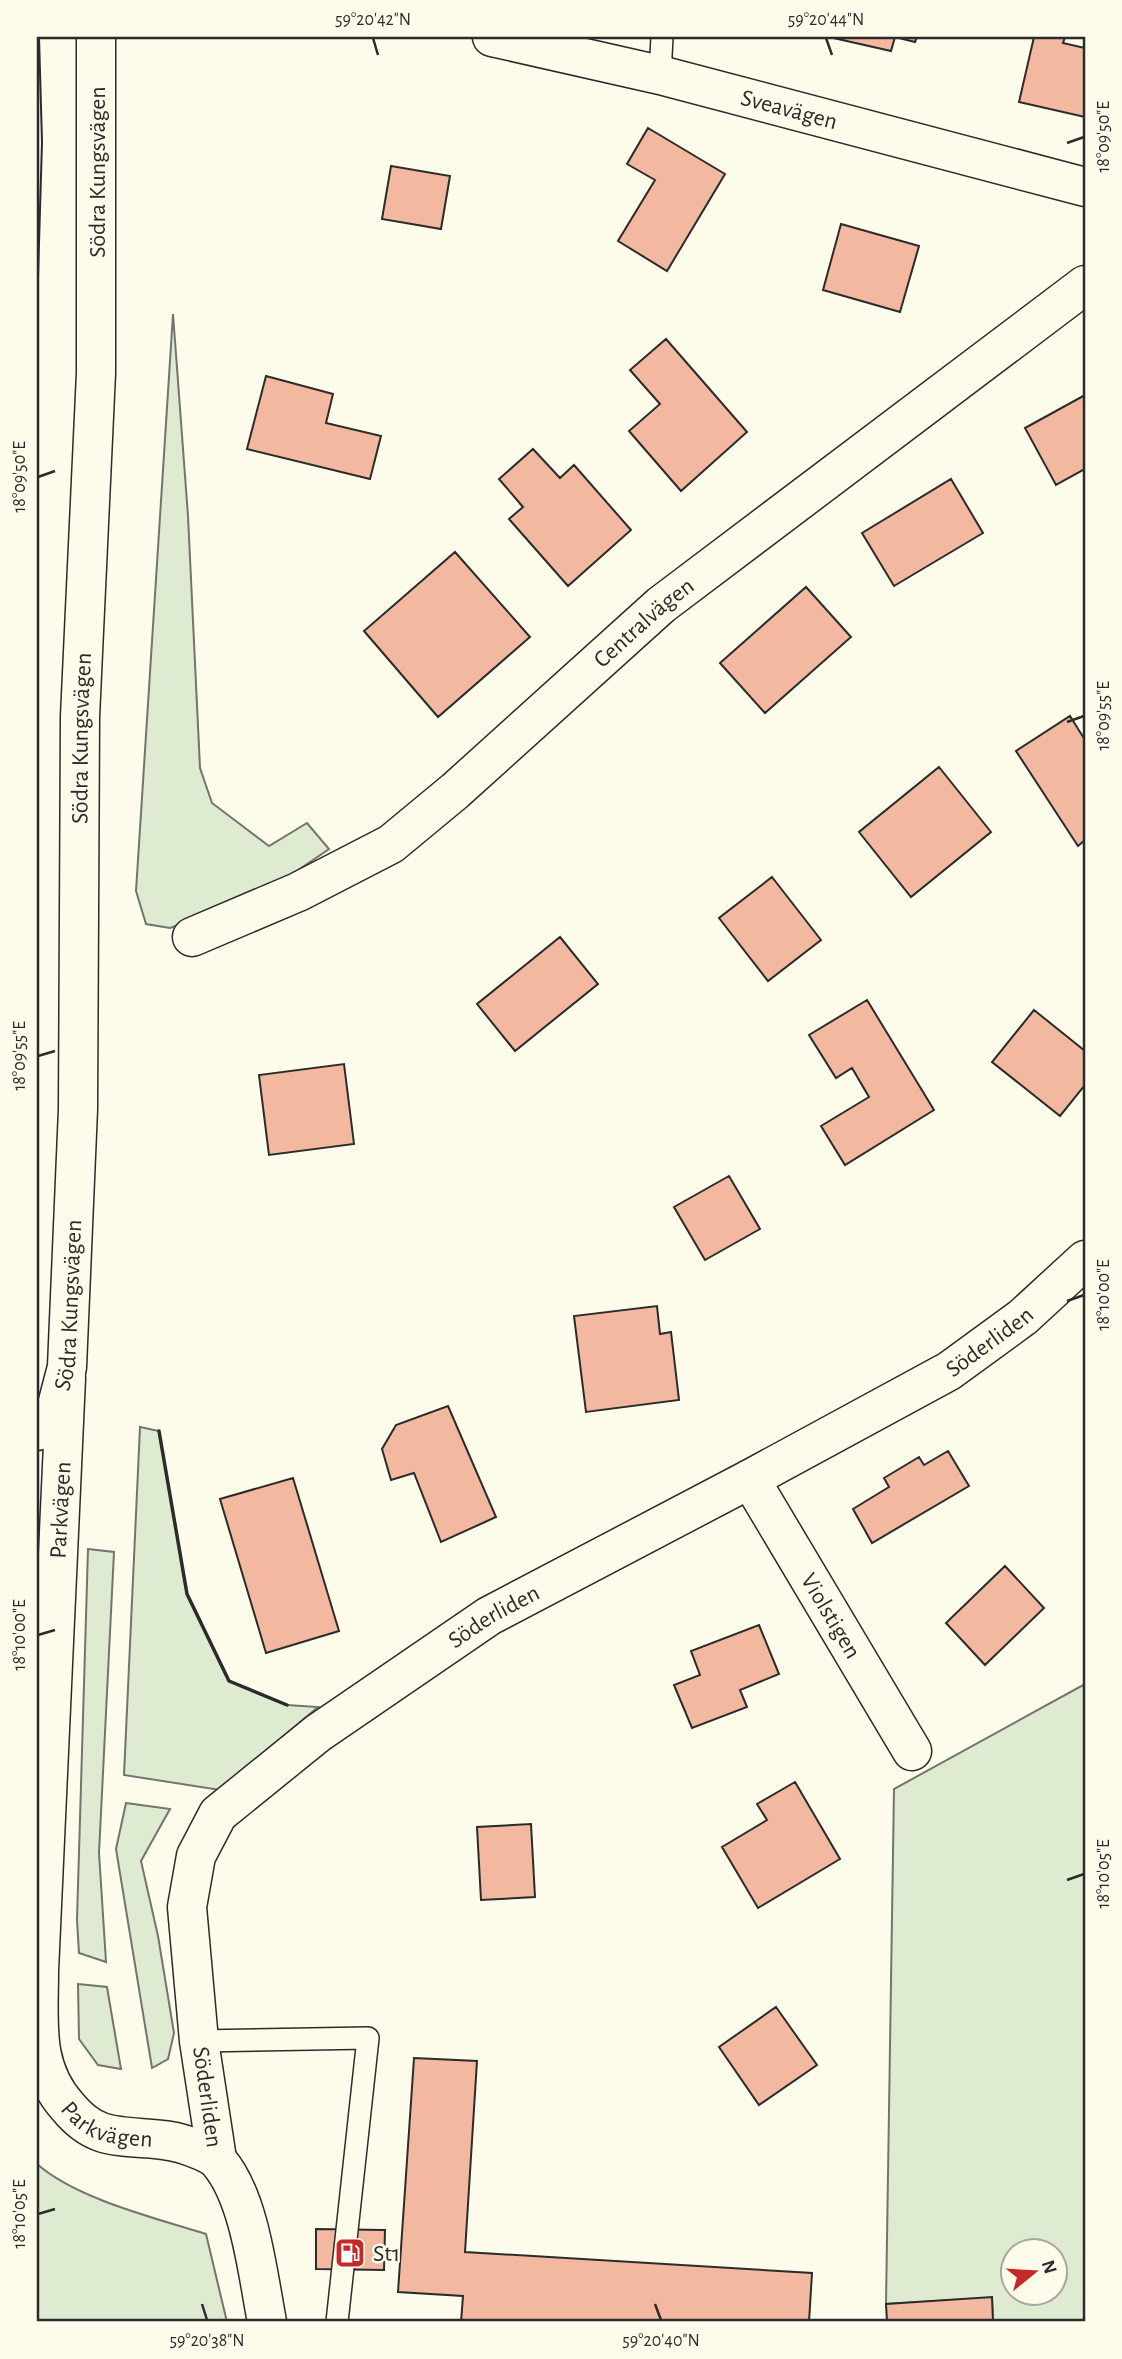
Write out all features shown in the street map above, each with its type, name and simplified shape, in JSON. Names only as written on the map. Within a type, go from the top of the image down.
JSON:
[{"type":"street","name":"Södra Kungsvägen","points":[[37,1432],[55,1413],[66,1368],[78,1109],[80,717],[96,373],[96,37]]},
{"type":"street","name":"Sveavägen","points":[[492,37],[660,75],[1085,187]]},
{"type":"street","name":"Centralvägen","points":[[192,937],[298,892],[391,844],[455,791],[661,605],[1085,285]]},
{"type":"street","name":"Söderliden","points":[[217,2159],[199,2041],[187,1907],[196,1856],[218,1814],[318,1733],[489,1616],[948,1371],[1023,1317],[1085,1260]]},
{"type":"street","name":"Parkvägen","points":[[66,1368],[40,1958],[40,2053],[46,2074],[57,2095],[81,2122],[102,2133],[184,2144],[217,2159]]},
{"type":"street","name":"Violstigen","points":[[750,1479],[912,1751]]},
{"type":"street","points":[[217,2159],[237,2192],[250,2235],[267,2322]]},
{"type":"lane","points":[[660,75],[662,37]]},
{"type":"lane","points":[[199,2041],[368,2038],[337,2322]]},
{"type":"green space","points":[[173,314],[188,516],[200,768],[212,803],[269,846],[307,823],[329,849],[263,894],[170,928],[146,924],[136,891]]},
{"type":"green space","points":[[140,1427],[159,1431],[187,1594],[229,1681],[287,1705],[318,1707],[220,1790],[124,1775]]},
{"type":"green space","points":[[88,1549],[114,1552],[99,1853],[106,1962],[79,1953],[77,1920]]},
{"type":"green space","points":[[1085,1684],[1085,2322],[993,2322],[992,2298],[886,2304],[894,1789]]},
{"type":"green space","points":[[126,1803],[170,1809],[141,1861],[158,1936],[174,2033],[168,2059],[152,2068],[116,1849]]},
{"type":"green space","points":[[78,1984],[107,1987],[121,2069],[98,2065],[79,2039]]},
{"type":"green space","points":[[37,2164],[73,2187],[95,2197],[206,2234],[227,2322],[37,2322]]},
{"type":"building","points":[[829,37],[895,37],[891,51]]},
{"type":"building","points":[[895,37],[917,37],[915,42]]},
{"type":"building","points":[[1034,37],[1065,37],[1063,43],[1085,48],[1085,117],[1019,102]]},
{"type":"building","points":[[648,128],[725,174],[667,271],[618,241],[655,180],[627,164]]},
{"type":"building","points":[[391,166],[450,176],[441,229],[382,219]]},
{"type":"building","points":[[841,224],[919,246],[900,312],[823,290]]},
{"type":"building","points":[[666,339],[747,432],[681,491],[629,431],[660,404],[630,370]]},
{"type":"building","points":[[266,376],[333,394],[326,423],[381,436],[370,479],[247,449]]},
{"type":"building","points":[[1085,395],[1085,469],[1056,485],[1025,428]]},
{"type":"building","points":[[533,449],[560,478],[574,465],[631,530],[568,586],[509,519],[523,507],[499,479]]},
{"type":"building","points":[[951,479],[983,533],[894,586],[862,533]]},
{"type":"building","points":[[455,552],[530,637],[438,717],[364,631]]},
{"type":"building","points":[[806,587],[851,637],[765,713],[720,663]]},
{"type":"building","points":[[1070,716],[1085,740],[1085,840],[1078,846],[1016,751]]},
{"type":"building","points":[[939,767],[991,832],[911,897],[859,832]]},
{"type":"building","points":[[772,877],[821,940],[768,981],[719,918]]},
{"type":"building","points":[[560,937],[598,984],[515,1051],[477,1004]]},
{"type":"building","points":[[867,1000],[934,1110],[845,1165],[821,1126],[869,1097],[852,1068],[836,1078],[809,1035]]},
{"type":"building","points":[[1034,1010],[1085,1051],[1085,1085],[1060,1116],[992,1062]]},
{"type":"building","points":[[344,1064],[354,1144],[269,1155],[259,1075]]},
{"type":"building","points":[[729,1176],[760,1229],[705,1260],[674,1207]]},
{"type":"building","points":[[657,1306],[660,1334],[671,1332],[679,1400],[586,1412],[574,1316]]},
{"type":"building","points":[[448,1406],[496,1517],[441,1542],[414,1473],[391,1480],[382,1449],[396,1425]]},
{"type":"building","points":[[948,1451],[969,1486],[872,1543],[853,1509],[889,1487],[884,1478],[919,1457],[924,1465]]},
{"type":"building","points":[[293,1478],[339,1631],[266,1653],[220,1499]]},
{"type":"building","points":[[1005,1566],[1044,1608],[985,1665],[946,1623]]},
{"type":"building","points":[[759,1625],[779,1674],[740,1690],[747,1707],[692,1728],[674,1685],[700,1675],[691,1651]]},
{"type":"building","points":[[795,1782],[840,1859],[758,1908],[722,1847],[767,1820],[757,1804]]},
{"type":"building","points":[[531,1824],[535,1897],[481,1900],[477,1827]]},
{"type":"building","points":[[776,2007],[817,2065],[759,2105],[719,2047]]},
{"type":"building","points":[[414,2058],[477,2061],[465,2252],[812,2273],[809,2322],[461,2322],[463,2296],[398,2292]]},
{"type":"building","points":[[316,2229],[385,2230],[384,2270],[316,2269]]},
{"type":"building","points":[[992,2297],[993,2322],[887,2322],[886,2304]]},
{"type":"tram line","points":[[37,311],[42,142],[39,37]]},
{"type":"wall","points":[[159,1431],[187,1594],[229,1681],[287,1705]]},
{"type":"place","name":"St1","points":[[350,2253]]}]
